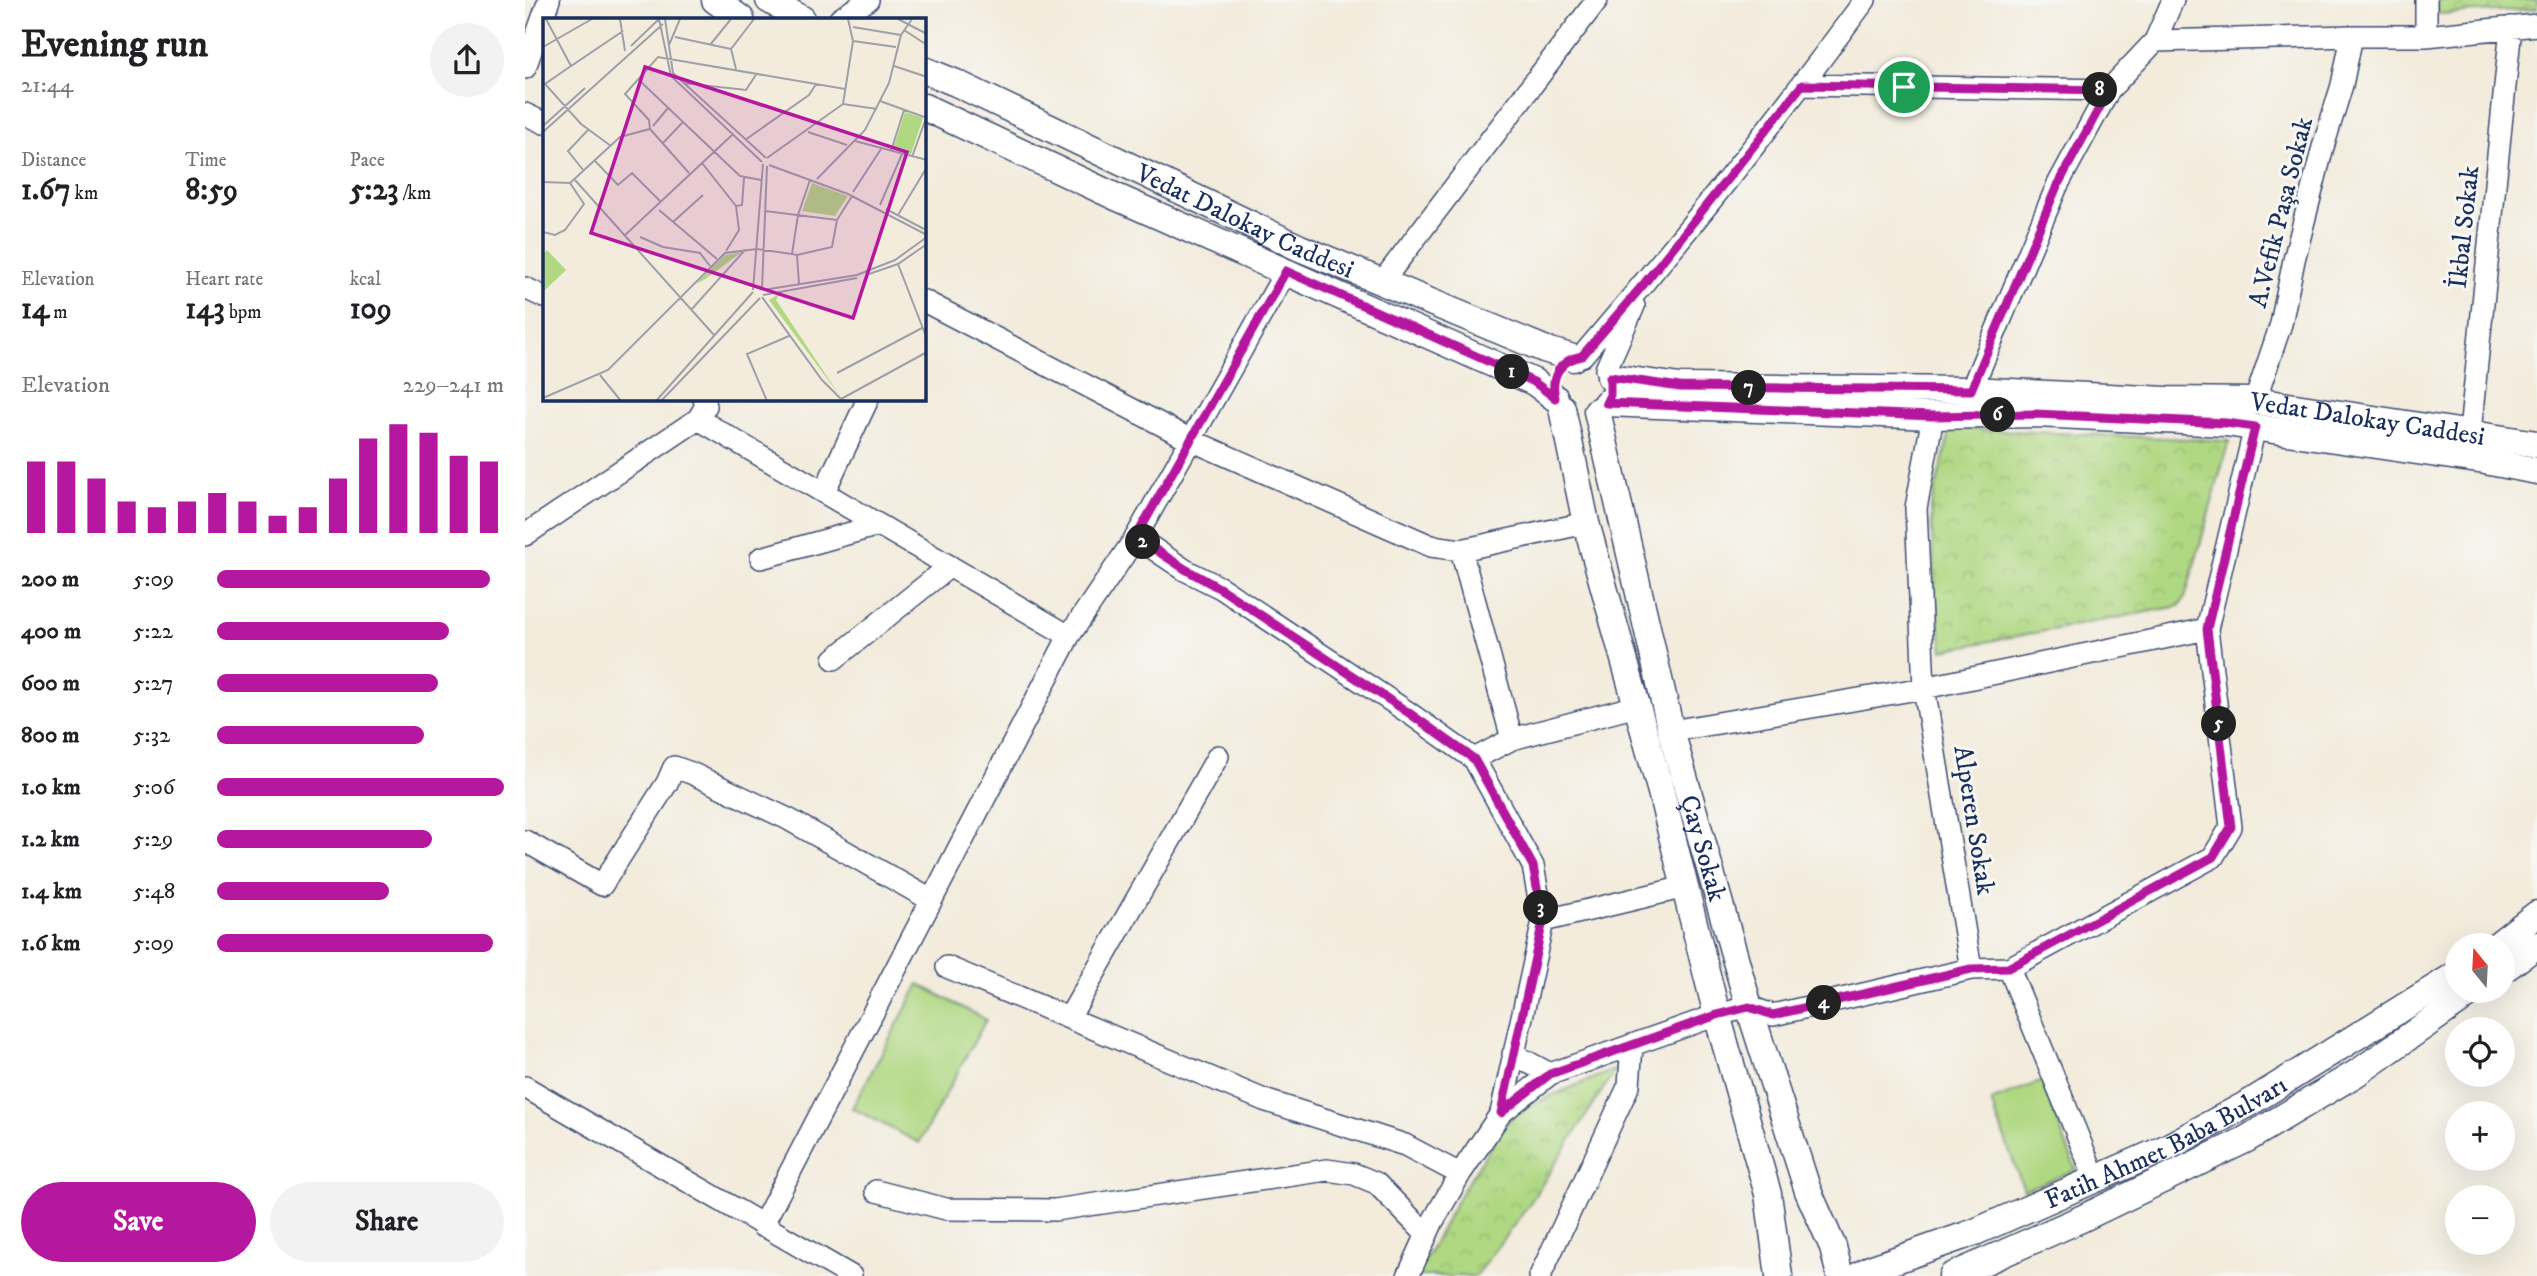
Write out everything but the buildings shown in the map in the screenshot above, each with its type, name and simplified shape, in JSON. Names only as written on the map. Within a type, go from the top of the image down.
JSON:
[{"type":"main road","points":[[715,0],[740,18]]},
{"type":"main road","points":[[769,0],[800,18]]},
{"type":"main road","name":"Vedat Dalokay Caddesi","points":[[926,71],[1300,248],[1543,349],[1577,357]]},
{"type":"main road","points":[[926,108],[1114,195],[1534,382],[1559,403],[1579,415],[1601,407],[1610,395],[1608,373],[1591,358],[1577,357],[1564,362],[1553,378],[1559,403]]},
{"type":"main road","name":"Vedat Dalokay Caddesi","points":[[1608,373],[1680,387],[1971,390],[2470,432],[2537,444]]},
{"type":"main road","name":"Çay Sokak","points":[[1559,403],[1586,523],[1637,706],[1717,1015],[1768,1194],[1779,1276]]},
{"type":"main road","name":"Vedat Dalokay Caddesi","points":[[1601,407],[1933,416],[2036,414],[2226,423],[2255,414],[2537,471]]},
{"type":"main road","name":"Çay Sokak","points":[[1601,407],[1671,731],[1749,1007],[1808,1191],[1833,1247],[1840,1276]]},
{"type":"main road","points":[[2512,933],[2537,914]]},
{"type":"main road","points":[[2515,961],[2537,945]]},
{"type":"main road","name":"Fatih Ahmet Baba Bulvarı","points":[[1858,1276],[1870,1269],[1975,1232],[2166,1148],[2251,1102],[2445,981]]},
{"type":"main road","name":"Fatih Ahmet Baba Bulvarı","points":[[1952,1276],[2081,1219],[2245,1140],[2360,1071],[2457,1003]]},
{"type":"main road","points":[[1816,1276],[1830,1276]]},
{"type":"street","points":[[525,68],[549,0]]},
{"type":"street","points":[[841,18],[868,0]]},
{"type":"street","points":[[1382,282],[1597,0]]},
{"type":"street","points":[[1577,357],[1643,285],[1802,85],[1865,0]]},
{"type":"street","points":[[1971,390],[2057,186],[2109,90],[2155,41],[2173,0]]},
{"type":"street","points":[[2426,0],[2426,36]]},
{"type":"street","points":[[2155,41],[2426,36],[2537,25]]},
{"type":"street","name":"İkbal Sokak","points":[[2470,432],[2511,27]]},
{"type":"street","name":"A.Vefik Paşa Sokak","points":[[2207,629],[2255,414],[2281,324],[2294,260],[2342,85],[2352,36]]},
{"type":"street","points":[[1802,85],[2109,90]]},
{"type":"street","points":[[525,114],[543,123]]},
{"type":"street","points":[[762,1226],[1069,636],[1136,537],[1286,271]]},
{"type":"street","points":[[1608,373],[1643,285]]},
{"type":"street","points":[[525,288],[543,297]]},
{"type":"street","points":[[926,302],[1191,440],[1431,546],[1461,550],[1586,523]]},
{"type":"street","points":[[824,492],[867,401]]},
{"type":"street","points":[[525,535],[705,406],[824,492],[1069,636]]},
{"type":"street","name":"Alperen Sokak","points":[[1933,416],[1916,508],[1924,688],[1971,969]]},
{"type":"street","points":[[761,558],[879,525]]},
{"type":"street","points":[[1136,537],[1221,589],[1474,759],[1533,866],[1543,921],[1501,1113]]},
{"type":"street","points":[[1461,550],[1512,739]]},
{"type":"street","points":[[834,659],[950,566]]},
{"type":"street","points":[[1408,1276],[1460,1174],[1501,1113],[1550,1074],[1717,1015],[1749,1007],[1773,1015],[1971,969],[2008,968],[2213,857],[2231,827],[2207,629],[1924,688],[1671,731]]},
{"type":"street","points":[[1474,759],[1512,739],[1637,706]]},
{"type":"street","points":[[1069,1018],[1218,756]]},
{"type":"street","points":[[525,841],[602,885],[667,783],[674,767],[788,820],[931,900]]},
{"type":"street","points":[[1543,921],[1685,887]]},
{"type":"street","points":[[947,967],[1265,1100],[1405,1145],[1460,1174]]},
{"type":"street","points":[[2008,968],[2095,1178]]},
{"type":"street","points":[[1540,1276],[1629,1085],[1632,1045]]},
{"type":"street","points":[[1513,1054],[1550,1074]]},
{"type":"street","points":[[525,1087],[851,1276]]},
{"type":"street","points":[[876,1191],[946,1209],[1055,1210],[1327,1170],[1354,1174],[1376,1183],[1427,1235]]},
{"type":"green space","points":[[2438,0],[2537,0],[2537,9],[2438,14]]},
{"type":"green space","points":[[1951,428],[2229,441],[2185,598],[2179,606],[1943,650],[1935,596],[1931,506]]},
{"type":"green space","points":[[919,984],[986,1020],[919,1143],[852,1108]]},
{"type":"green space","points":[[1616,1069],[1526,1209],[1475,1276],[1416,1276],[1462,1191],[1505,1125],[1516,1113]]},
{"type":"green space","points":[[2042,1081],[2076,1170],[2024,1190],[1991,1101]]},
{"type":"route","points":[[1802,85],[1904,87],[2109,90],[2057,186],[1971,390],[1680,387],[1610,377],[1610,395],[1606,403],[1933,416],[2036,414],[2226,423],[2255,427],[2207,629],[2231,827],[2213,857],[2008,968],[1971,969],[1773,1015],[1749,1007],[1717,1015],[1550,1074],[1501,1113],[1543,921],[1533,866],[1474,759],[1221,589],[1136,537],[1286,271],[1534,382],[1555,398],[1553,378],[1557,370],[1564,362],[1582,356],[1643,285],[1802,85]]}]
